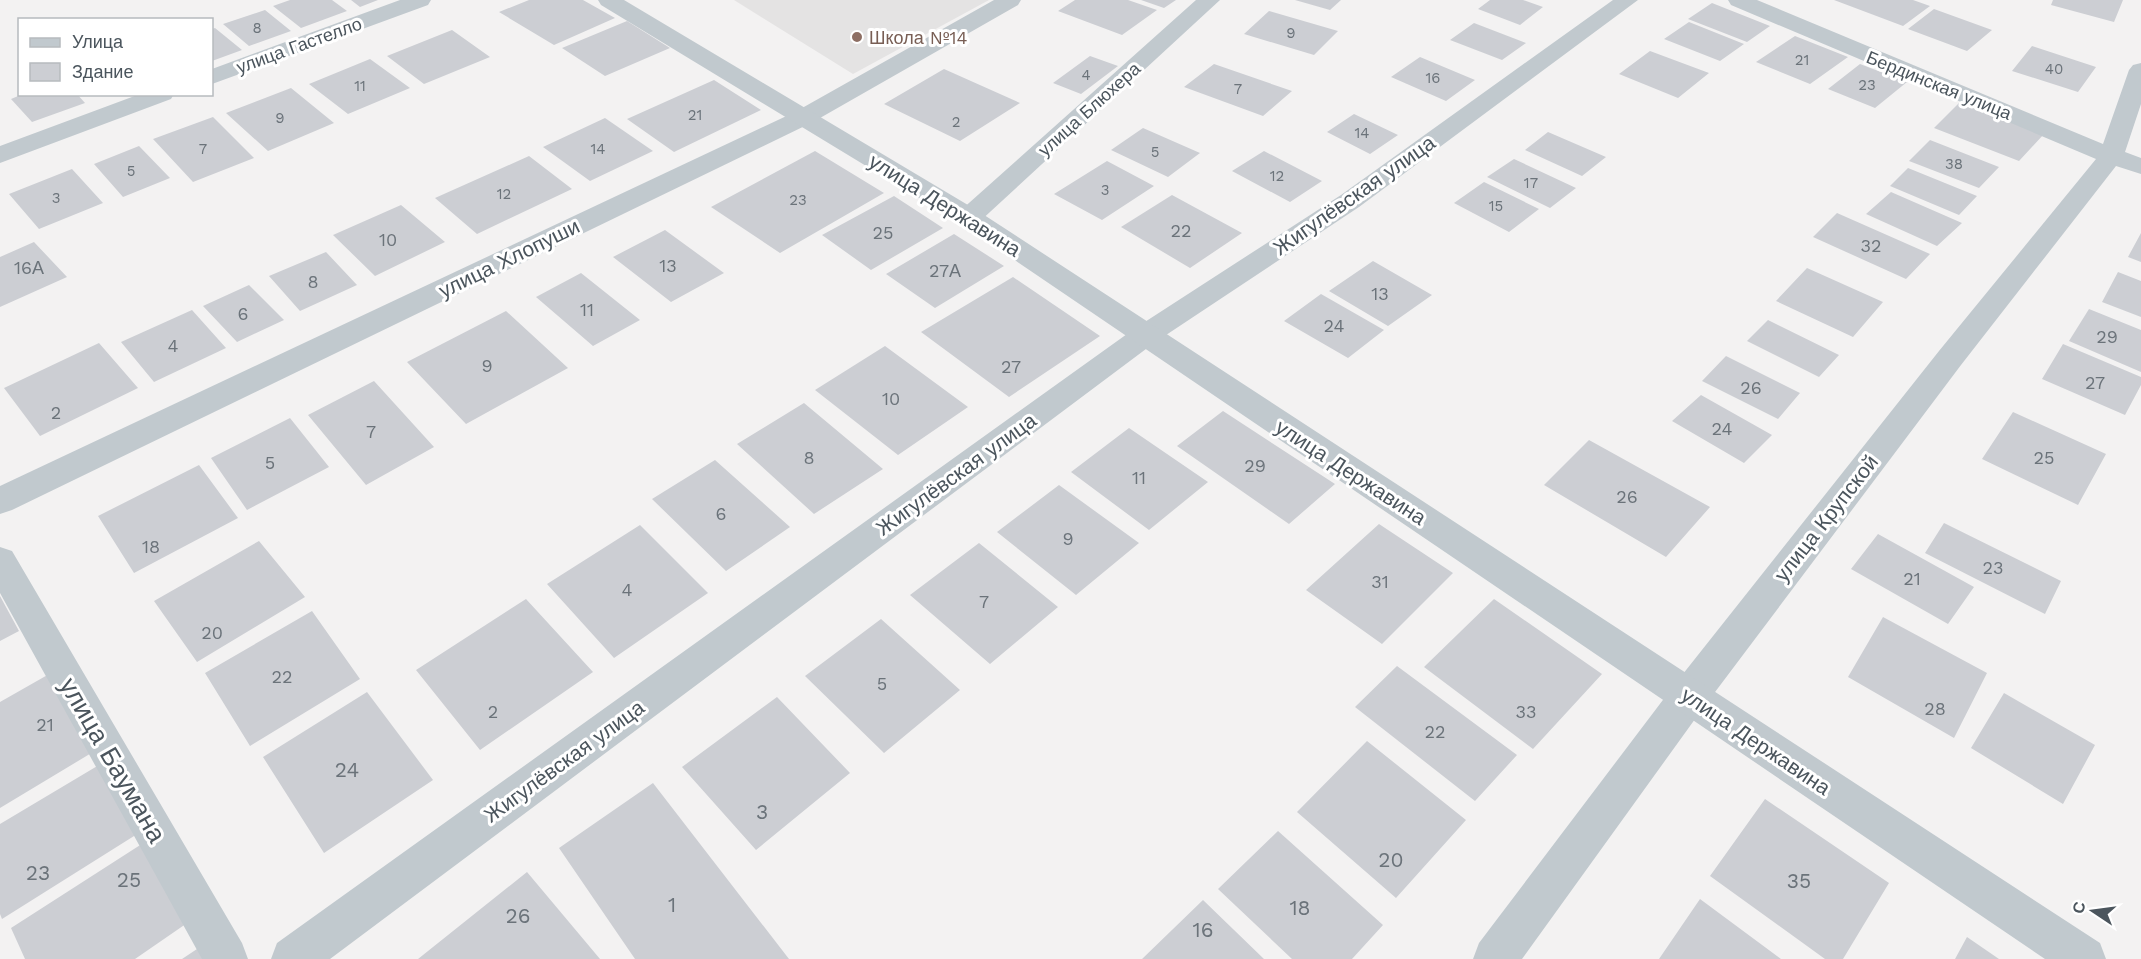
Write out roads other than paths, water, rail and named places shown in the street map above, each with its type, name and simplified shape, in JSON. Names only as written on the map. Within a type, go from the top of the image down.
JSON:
[{"type":"street","name":"улица Гастелло","points":[[213,77],[420,0]]},
{"type":"street","name":"улица Державина","points":[[609,0],[969,217],[1144,336],[2084,959]]},
{"type":"street","name":"улица Хлопуши","points":[[0,501],[804,117],[1010,0]]},
{"type":"street","name":"улица Блюхера","points":[[969,217],[1209,0]]},
{"type":"street","name":"Жигулёвская улица","points":[[293,959],[1144,336],[1350,201],[1627,0]]},
{"type":"street","name":"Бердинская улица","points":[[1739,0],[2126,161]]},
{"type":"street","name":"улица Крупской","points":[[1495,959],[1689,696],[1950,358],[2126,161],[2141,70]]},
{"type":"street","points":[[0,154],[158,96]]},
{"type":"street","name":"улица Баумана","points":[[0,561],[226,959]]},
{"type":"place","name":"Школа №14","points":[[857,37]]}]
